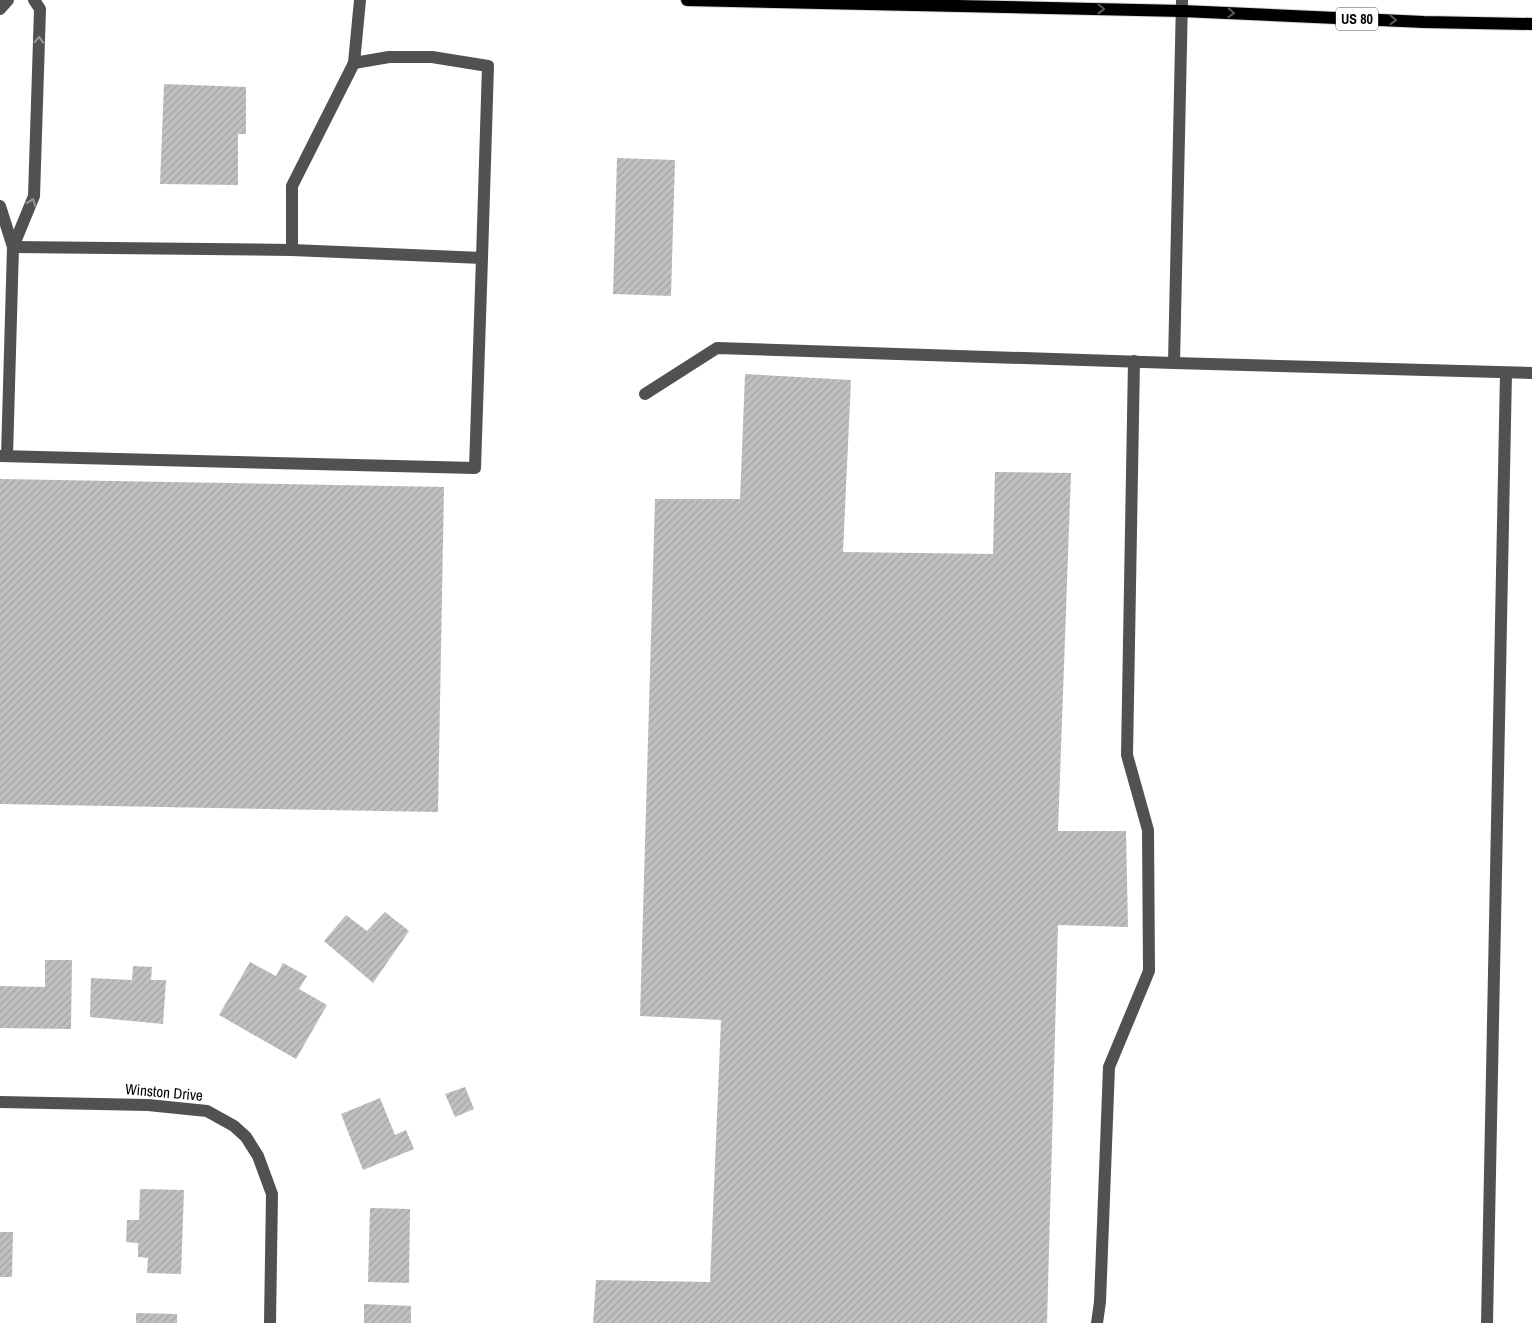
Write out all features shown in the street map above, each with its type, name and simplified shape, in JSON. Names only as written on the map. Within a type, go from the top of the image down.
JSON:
[{"type":"main road","name":"US 80","points":[[687,0],[1182,5],[1424,22],[1532,24]]},
{"type":"street","points":[[0,9],[8,0]]},
{"type":"street","points":[[34,0],[40,10],[34,196],[13,247],[4,456],[476,468],[488,66],[432,57],[389,57],[354,63]]},
{"type":"street","points":[[292,250],[292,186],[354,63],[360,0]]},
{"type":"street","points":[[1174,363],[1182,5]]},
{"type":"street","points":[[0,206],[13,247]]},
{"type":"street","points":[[13,247],[292,250],[482,258]]},
{"type":"street","points":[[645,394],[718,348],[1532,373]]},
{"type":"street","points":[[1097,1323],[1100,1302],[1109,1067],[1149,971],[1148,830],[1127,755],[1134,361]]},
{"type":"street","points":[[1487,1323],[1506,372]]},
{"type":"street","name":"Winston Drive","points":[[0,1102],[148,1105],[207,1111],[234,1126],[246,1137],[258,1156],[272,1194],[270,1323]]},
{"type":"building","points":[[164,84],[246,87],[246,134],[238,134],[238,185],[160,184]]},
{"type":"building","points":[[617,158],[675,160],[671,296],[613,294]]},
{"type":"building","points":[[745,374],[851,380],[843,552],[993,554],[995,472],[1071,473],[1058,831],[1126,831],[1128,927],[1058,925],[1047,1323],[593,1323],[596,1280],[710,1282],[721,1020],[640,1016],[655,499],[740,499]]},
{"type":"building","points":[[0,479],[444,487],[438,812],[0,804]]},
{"type":"building","points":[[385,912],[409,931],[373,983],[324,941],[346,915],[367,931]]},
{"type":"building","points":[[45,960],[72,960],[71,1029],[0,1028],[0,986],[45,987]]},
{"type":"building","points":[[250,962],[276,976],[283,963],[307,976],[299,989],[327,1005],[296,1059],[219,1015]]},
{"type":"building","points":[[133,966],[152,967],[151,980],[166,980],[163,1024],[90,1017],[91,978],[132,980]]},
{"type":"building","points":[[465,1087],[474,1109],[455,1117],[445,1094]]},
{"type":"building","points":[[380,1098],[395,1135],[406,1130],[414,1149],[363,1170],[341,1114]]},
{"type":"building","points":[[140,1189],[184,1190],[181,1274],[147,1273],[148,1258],[138,1257],[138,1243],[126,1242],[127,1220],[139,1220]]},
{"type":"building","points":[[370,1208],[410,1209],[409,1283],[368,1282]]},
{"type":"building","points":[[0,1232],[13,1232],[12,1277],[0,1277]]},
{"type":"building","points":[[364,1304],[411,1306],[411,1323],[364,1323]]},
{"type":"building","points":[[136,1313],[177,1314],[177,1323],[136,1323]]}]
